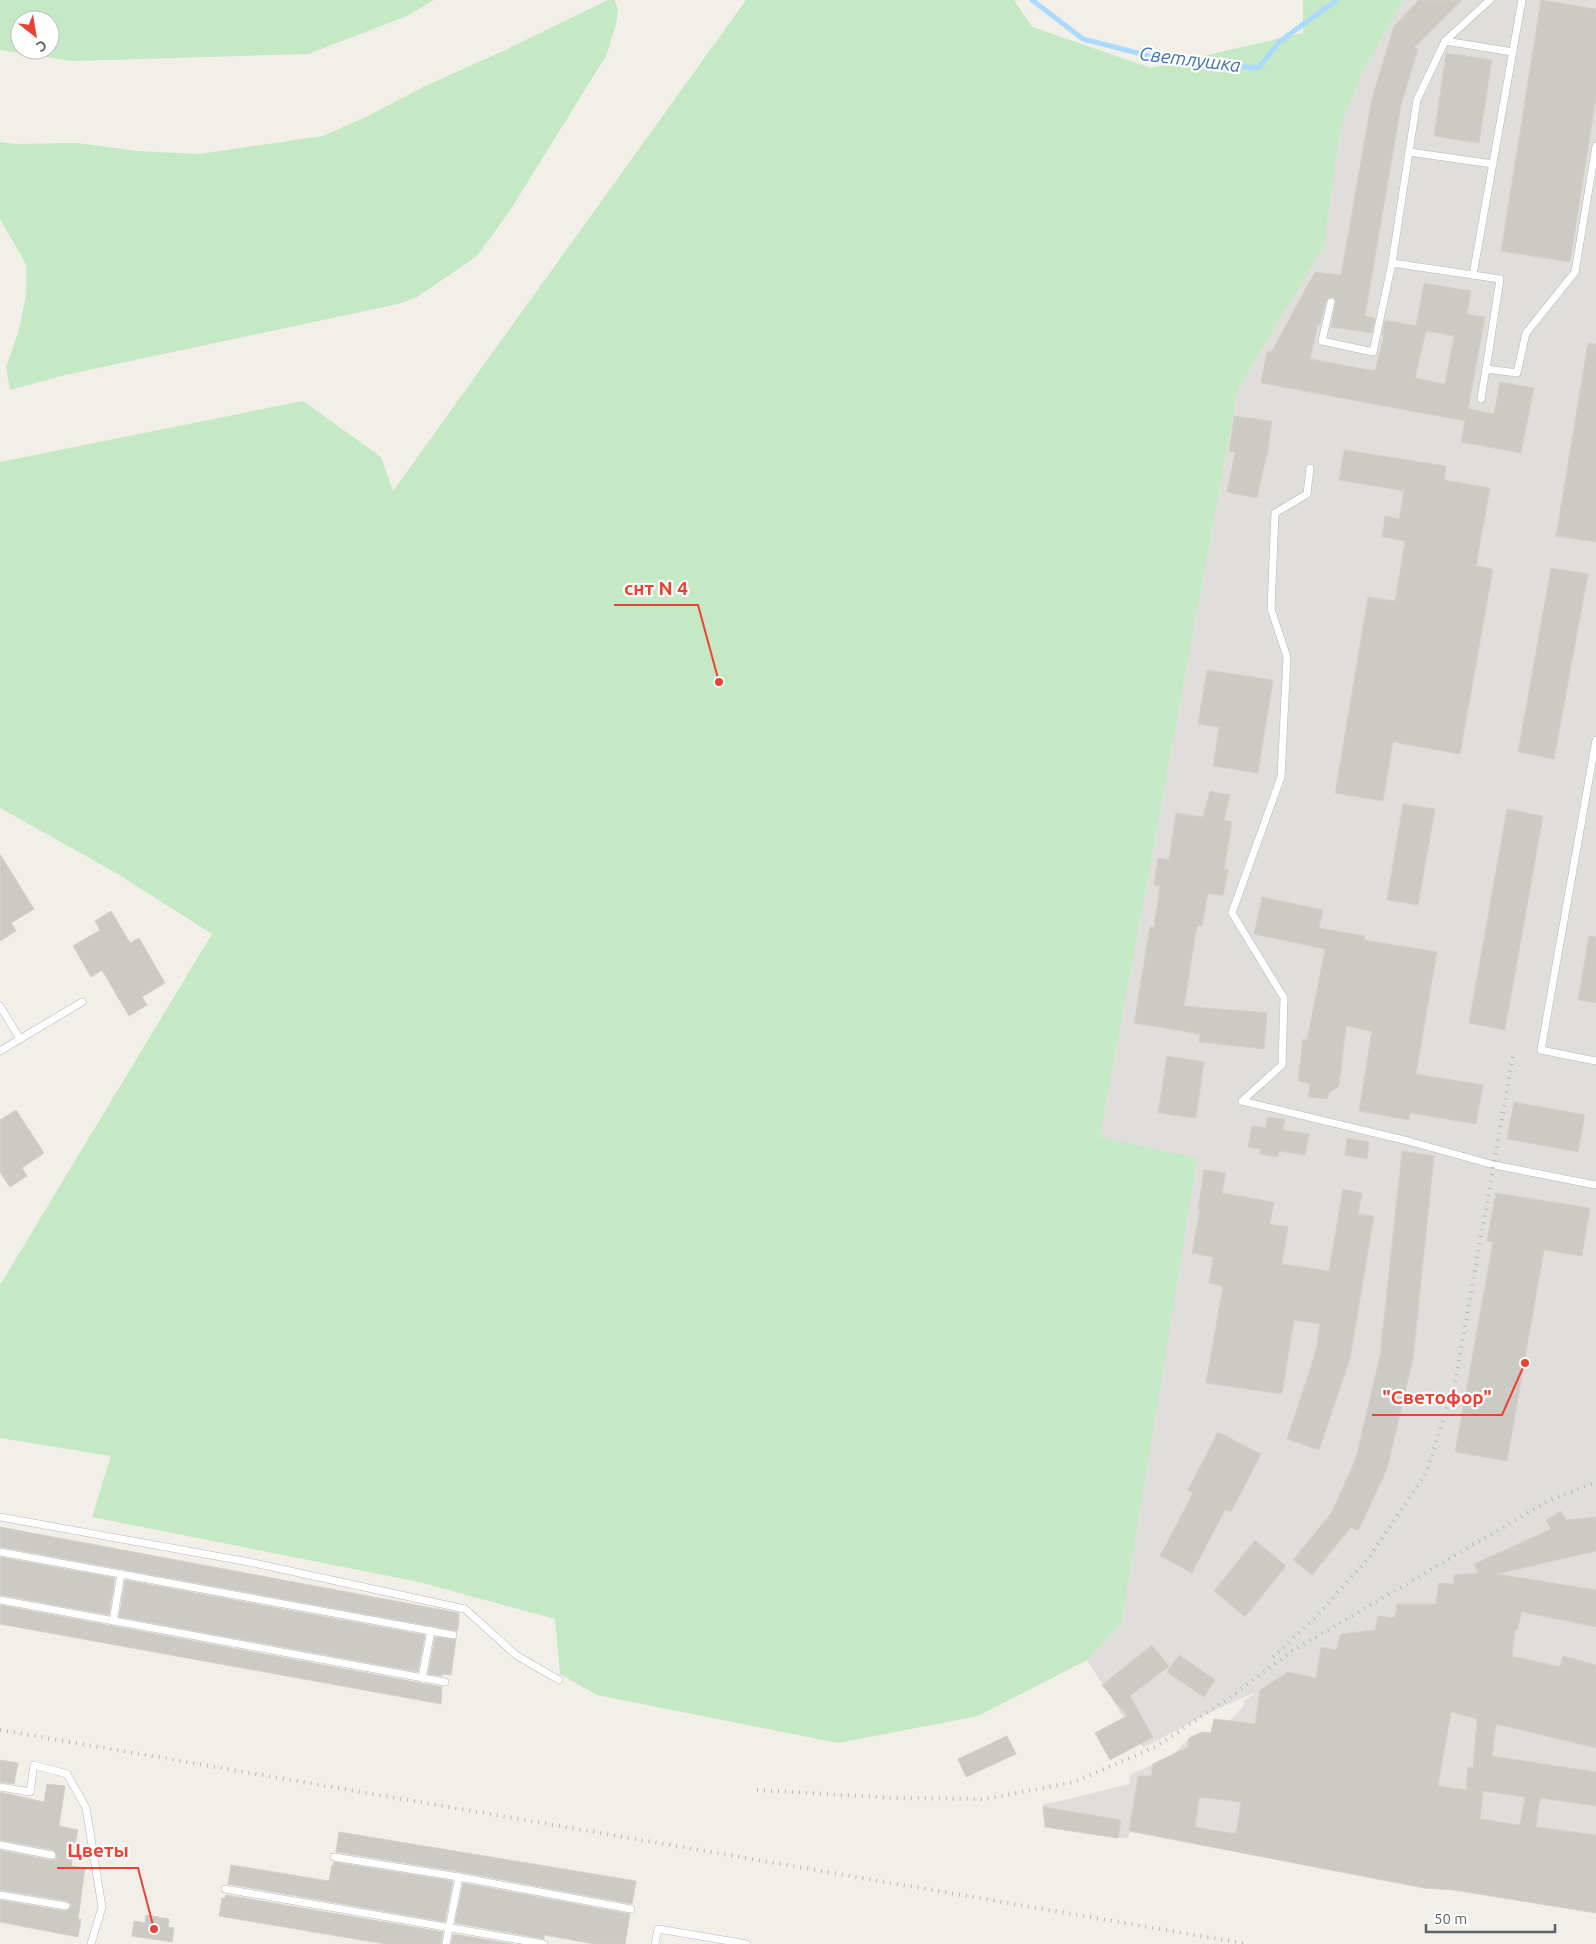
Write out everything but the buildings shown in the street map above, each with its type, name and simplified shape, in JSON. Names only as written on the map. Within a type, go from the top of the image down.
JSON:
[{"type":"lane","points":[[1331,302],[1322,341],[1373,352],[1392,264],[1417,100],[1445,41],[1490,0]]},
{"type":"lane","points":[[1474,276],[1522,0]]},
{"type":"lane","points":[[1445,41],[1513,52]]},
{"type":"lane","points":[[1486,369],[1517,373],[1526,333],[1575,272],[1596,146]]},
{"type":"lane","points":[[1409,152],[1493,164]]},
{"type":"lane","points":[[1392,264],[1500,279],[1482,399]]},
{"type":"lane","points":[[1310,468],[1307,494],[1274,513],[1271,609],[1288,657],[1281,777],[1232,913],[1284,998],[1282,1066],[1242,1101],[1408,1141],[1494,1165],[1596,1185]]},
{"type":"lane","points":[[1596,740],[1542,1050],[1596,1061]]},
{"type":"lane","points":[[0,1051],[82,1002]]},
{"type":"lane","points":[[0,1006],[20,1039]]},
{"type":"lane","points":[[0,1517],[249,1562],[465,1609],[516,1655],[559,1680]]},
{"type":"lane","points":[[0,1552],[453,1635]]},
{"type":"lane","points":[[113,1621],[121,1574]]},
{"type":"lane","points":[[0,1600],[445,1682]]},
{"type":"lane","points":[[422,1678],[431,1631]]},
{"type":"lane","points":[[0,1787],[30,1792],[34,1765],[67,1774],[86,1808],[102,1907],[91,1944]]},
{"type":"lane","points":[[0,1845],[52,1855]]},
{"type":"lane","points":[[334,1857],[459,1877],[631,1909]]},
{"type":"lane","points":[[446,1944],[459,1877]]},
{"type":"lane","points":[[225,1889],[544,1944]]},
{"type":"lane","points":[[0,1894],[66,1906]]},
{"type":"lane","points":[[655,1944],[658,1929],[748,1944]]},
{"type":"shaded area","points":[[1403,0],[1596,0],[1596,1913],[1454,1890],[1424,1888],[1130,1831],[1128,1838],[1118,1838],[1045,1827],[1043,1804],[1129,1784],[1130,1775],[1174,1754],[1189,1738],[1202,1732],[1211,1733],[1214,1719],[1229,1721],[1243,1707],[1244,1701],[1258,1691],[1211,1712],[1143,1748],[1087,1660],[1122,1622],[1196,1158],[1100,1137],[1238,389],[1324,246],[1341,124],[1362,73]]},
{"type":"green space","points":[[0,0],[434,0],[407,16],[308,54],[72,61],[60,59],[60,10],[10,10],[10,52],[0,50]]},
{"type":"green space","points":[[608,0],[614,0],[618,8],[616,24],[606,56],[509,212],[477,256],[417,297],[398,304],[65,375],[10,390],[6,367],[19,330],[26,295],[26,264],[0,219],[0,142],[16,144],[77,143],[138,151],[199,154],[323,136]]},
{"type":"green space","points":[[746,0],[1014,0],[1032,27],[1151,68],[1303,33],[1303,0],[1403,0],[1362,73],[1341,124],[1324,246],[1238,389],[1100,1137],[1197,1158],[1122,1622],[1087,1660],[978,1716],[838,1743],[597,1695],[560,1674],[555,1619],[419,1582],[92,1517],[111,1456],[0,1438],[0,1285],[212,934],[118,874],[0,808],[0,462],[303,401],[381,457],[393,491]]},
{"type":"waterway","name":"Светлушка","points":[[1032,0],[1083,39],[1157,58],[1258,68],[1280,41],[1337,0]]},
{"type":"railway","points":[[1273,1657],[1318,1615],[1370,1556],[1426,1473],[1455,1383],[1513,1056]]},
{"type":"railway","points":[[757,1790],[894,1798],[985,1799],[1074,1782],[1157,1746],[1233,1695],[1292,1651],[1548,1501],[1596,1482]]},
{"type":"railway","points":[[0,1730],[1247,1944]]},
{"type":"place","name":"снт N 4","points":[[719,682]]},
{"type":"place","name":"\"Светофор\"","points":[[1525,1363]]},
{"type":"place","name":"Цветы","points":[[154,1929]]}]
